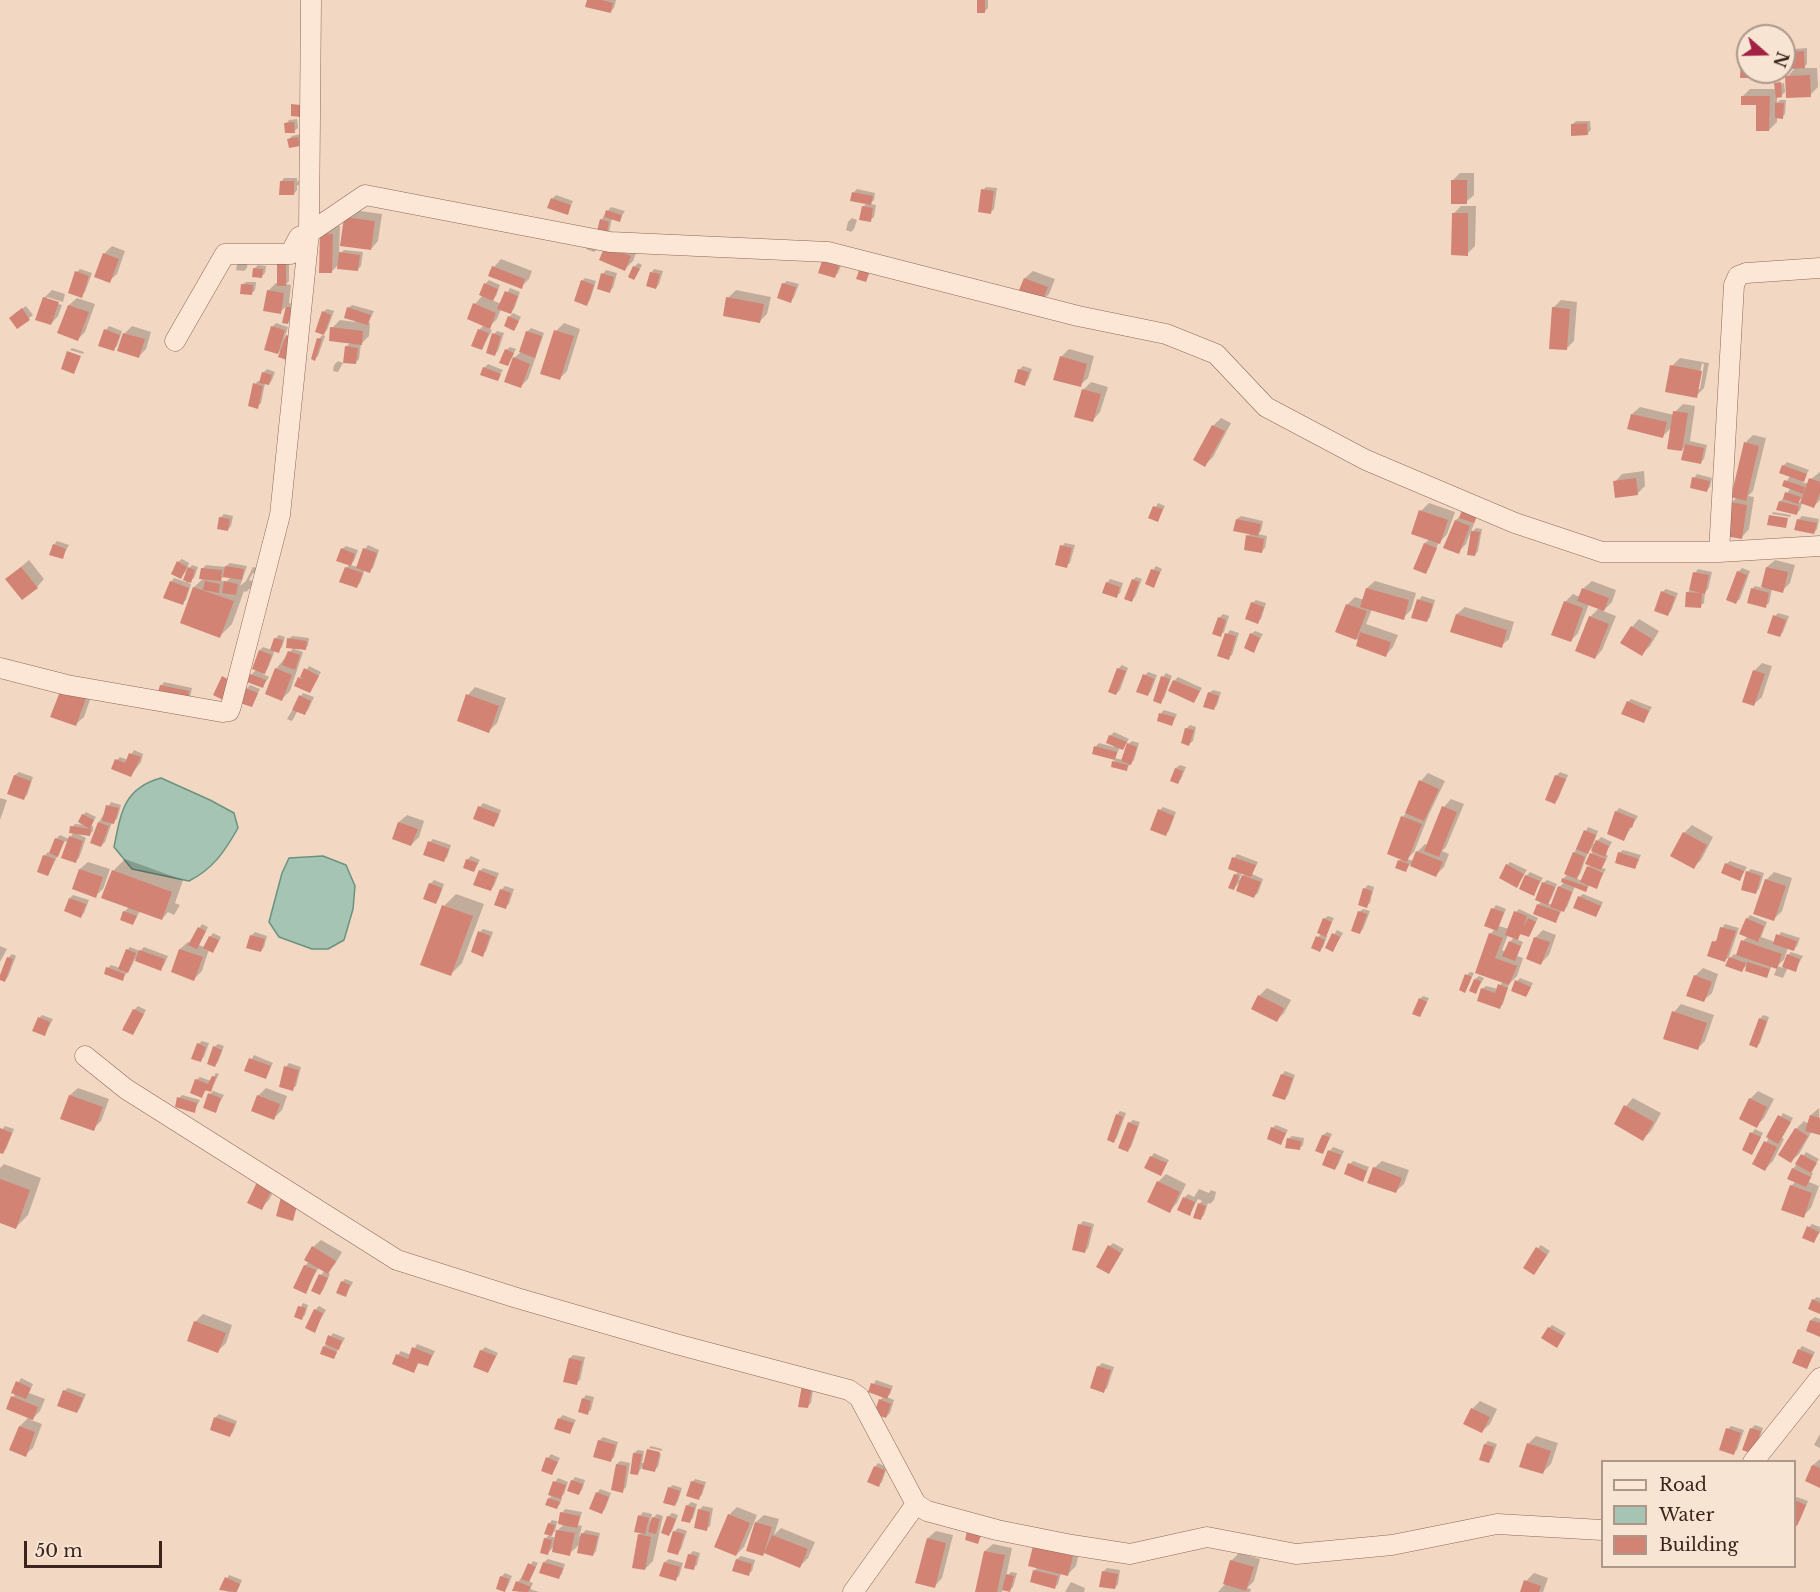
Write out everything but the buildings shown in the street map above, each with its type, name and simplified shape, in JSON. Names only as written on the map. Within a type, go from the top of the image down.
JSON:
[{"type":"street","points":[[0,668],[67,685],[222,712],[229,711],[280,515],[309,234],[310,0]]},
{"type":"street","points":[[174,341],[225,254],[290,254],[299,237],[309,234],[365,195],[610,242],[828,252],[1078,316],[1166,334],[1216,354],[1266,407],[1366,460],[1515,523],[1602,552],[1719,552],[1820,546]]},
{"type":"street","points":[[1719,552],[1734,285],[1738,276],[1746,273],[1820,268]]},
{"type":"street","points":[[85,1056],[126,1089],[397,1260],[476,1286],[676,1344],[849,1390],[859,1397],[916,1504],[927,1511],[997,1530],[1130,1554],[1207,1537],[1296,1554],[1392,1545],[1497,1524],[1601,1530]]},
{"type":"street","points":[[1754,1460],[1820,1378]]},
{"type":"street","points":[[853,1592],[916,1504]]},
{"type":"water","points":[[161,778],[234,813],[238,828],[228,844],[212,865],[189,881],[132,869],[114,847],[126,803],[139,788]]},
{"type":"water","points":[[323,856],[346,865],[355,886],[353,909],[344,940],[328,949],[312,949],[279,937],[269,922],[282,873],[289,858]]}]
